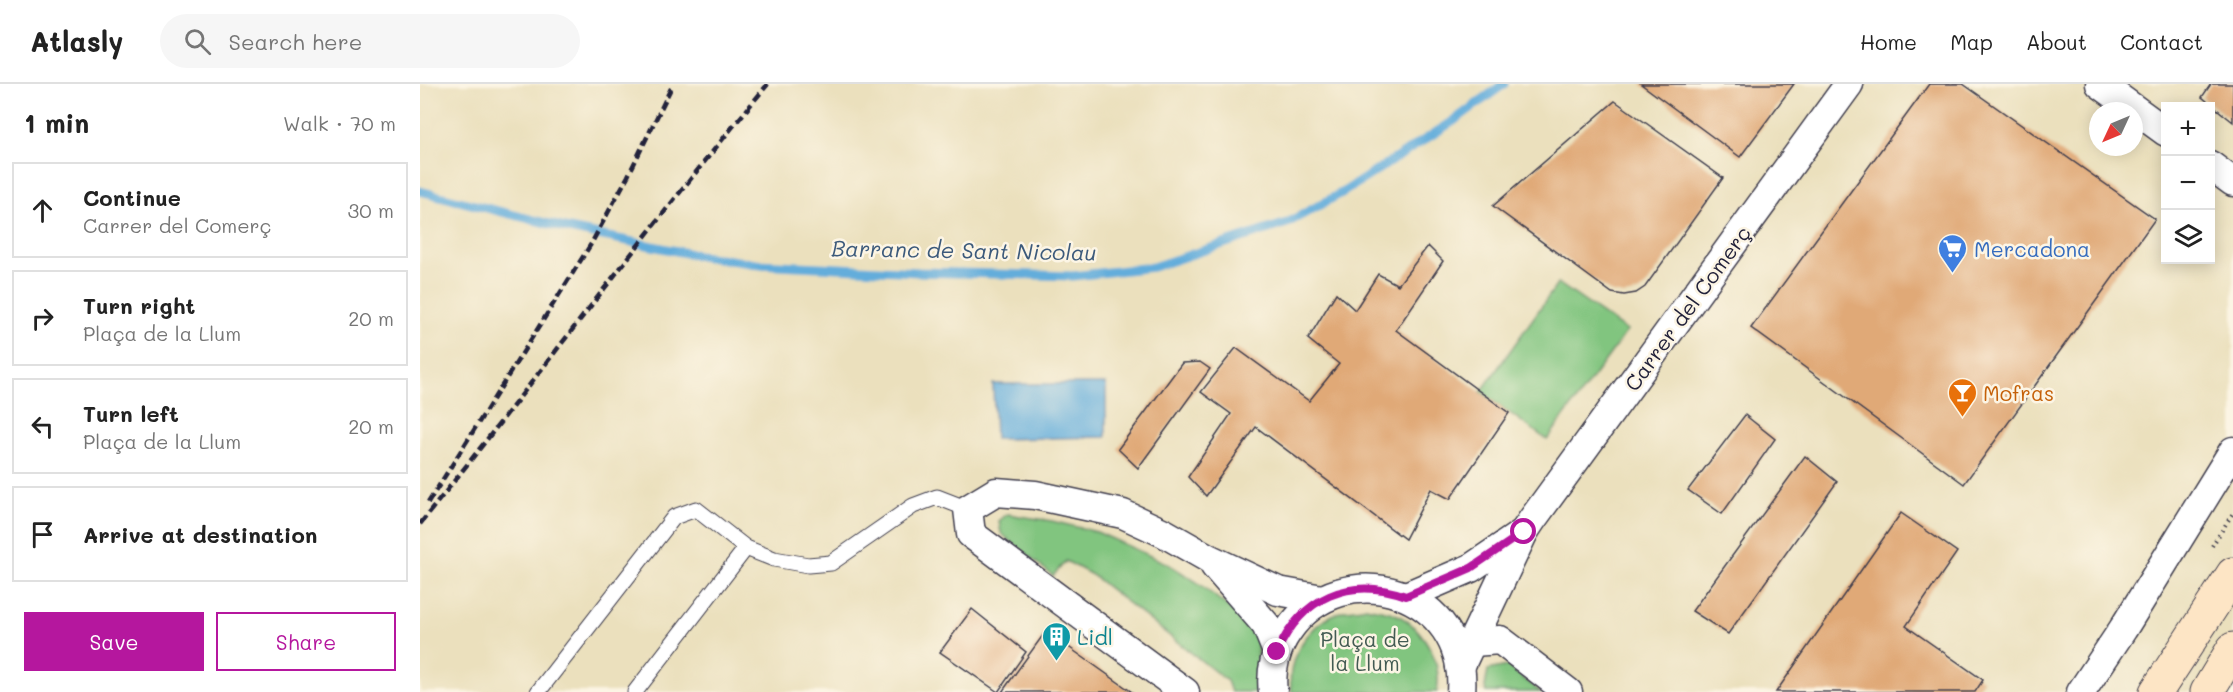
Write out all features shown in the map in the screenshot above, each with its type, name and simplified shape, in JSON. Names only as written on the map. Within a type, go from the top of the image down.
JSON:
[{"type":"main road","points":[[2156,692],[2233,574]]},
{"type":"main road","points":[[2206,692],[2233,649]]},
{"type":"street","name":"Carrer del Comerç","points":[[1460,679],[1473,642],[1524,532],[1849,84]]},
{"type":"street","points":[[2100,84],[2161,128]]},
{"type":"street","points":[[2215,168],[2233,182]]},
{"type":"street","points":[[2081,692],[2123,629],[2233,451]]},
{"type":"street","points":[[1185,692],[971,534],[968,509],[996,492],[1035,495],[1084,504],[1123,514],[1278,591],[1322,599]]},
{"type":"street","name":"Carrer del Comerç","points":[[1406,596],[1471,568],[1524,532]]},
{"type":"street","points":[[1208,558],[1266,625],[1277,652]]},
{"type":"street","points":[[1273,692],[1273,670],[1277,652],[1294,621],[1322,599],[1354,588],[1389,590],[1422,605],[1447,632],[1455,649],[1460,679]]},
{"type":"street","points":[[1473,642],[1500,640],[1568,692]]},
{"type":"lane","points":[[538,692],[674,517],[696,509],[746,548],[774,560],[808,566],[831,563],[913,506],[937,497],[968,509]]},
{"type":"lane","points":[[634,692],[746,548]]},
{"type":"green space","points":[[1558,283],[1627,331],[1547,440],[1481,392]]},
{"type":"green space","points":[[1007,514],[1052,521],[1097,532],[1168,564],[1197,582],[1246,621],[1258,644],[1256,692],[1231,692],[1227,681],[1092,575],[1066,561],[1053,576],[1001,533],[999,521]]},
{"type":"green space","name":"Plaça de la Llum","points":[[1366,607],[1401,617],[1420,633],[1437,667],[1437,692],[1292,692],[1292,667],[1302,642],[1320,623],[1331,616],[1343,611]]},
{"type":"green space","points":[[1507,666],[1541,692],[1486,692],[1488,670]]},
{"type":"water","points":[[993,384],[1106,384],[1106,437],[995,439]]},
{"type":"building","points":[[1641,84],[1794,84],[1740,157]]},
{"type":"building","name":"Mercadona","points":[[1929,84],[1963,84],[2155,219],[1964,484],[1751,328]]},
{"type":"building","points":[[2211,84],[2233,84],[2233,122],[2215,107],[2215,102],[2208,102],[2202,97]]},
{"type":"building","points":[[1615,101],[1723,178],[1645,287],[1636,293],[1624,295],[1612,293],[1493,206]]},
{"type":"building","points":[[1428,246],[1443,261],[1396,330],[1509,413],[1450,499],[1431,489],[1405,539],[1256,427],[1206,496],[1188,477],[1231,414],[1201,392],[1236,348],[1309,401],[1339,364],[1308,339],[1336,293],[1355,310],[1378,274],[1398,285]]},
{"type":"building","points":[[1200,362],[1210,369],[1138,468],[1118,449],[1182,363]]},
{"type":"building","points":[[1745,415],[1775,439],[1722,514],[1688,490]]},
{"type":"building","points":[[1805,456],[1837,482],[1728,634],[1692,611]]},
{"type":"building","points":[[1901,513],[1957,552],[1906,626],[1983,680],[1975,692],[1776,692]]},
{"type":"building","points":[[972,609],[1026,652],[998,692],[940,652]]},
{"type":"building","name":"Lidl","points":[[1046,631],[1132,692],[1002,692]]},
{"type":"waterway","name":"Barranc de Sant Nicolau","points":[[420,191],[569,229],[701,256],[758,264],[919,272],[1073,276],[1153,267],[1287,223],[1345,191],[1452,122],[1504,84]]},
{"type":"railway","points":[[428,503],[591,244],[628,176],[673,84]]},
{"type":"railway","points":[[420,524],[679,193],[768,84]]},
{"type":"place","name":"Mercadona","points":[[1953,274]]},
{"type":"place","name":"Mofras","points":[[1962,418]]},
{"type":"place","name":"Lidl","points":[[1056,662]]},
{"type":"route","points":[[1277,652],[1294,621],[1322,599],[1354,588],[1389,590],[1406,596],[1471,568],[1524,532]]}]
